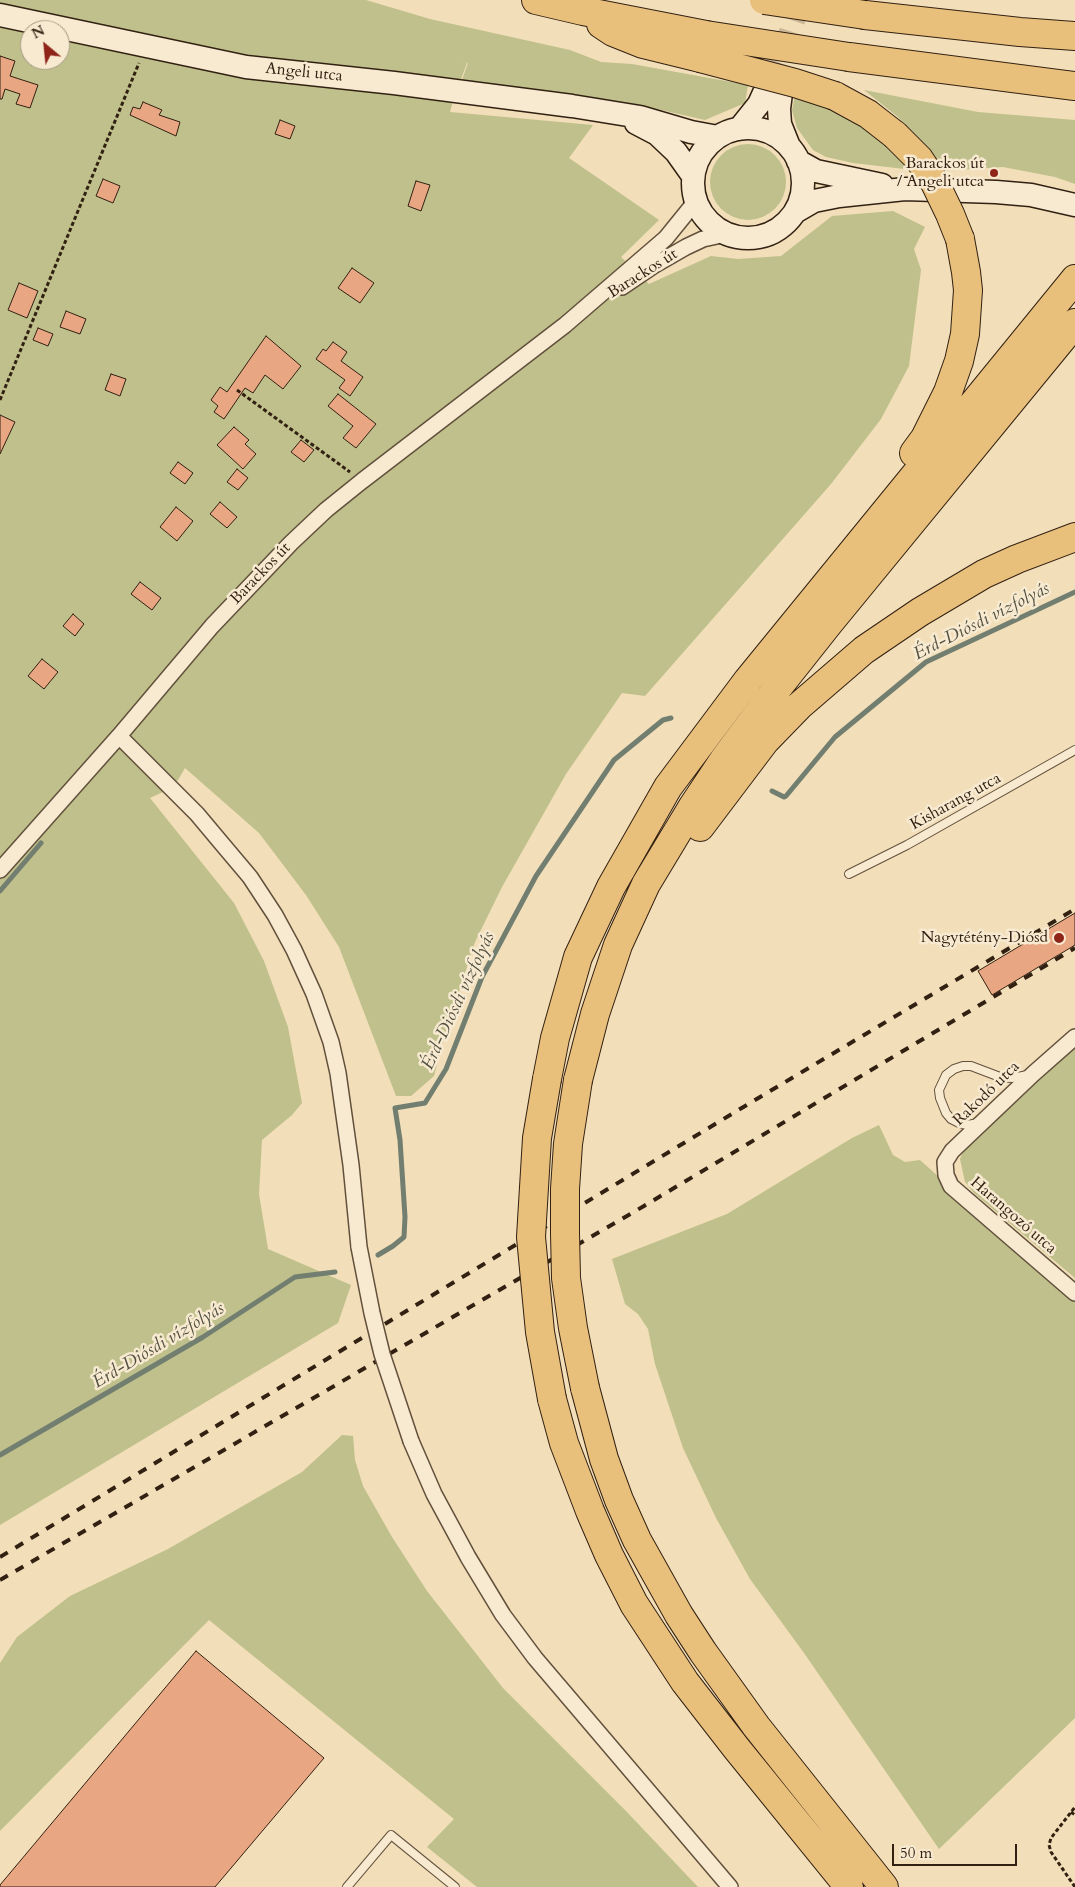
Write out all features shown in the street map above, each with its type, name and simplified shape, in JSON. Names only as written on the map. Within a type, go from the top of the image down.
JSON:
[{"type":"highway","points":[[536,0],[583,11],[703,46],[795,83],[835,96],[868,114],[895,135],[918,159],[935,183],[960,240],[966,272],[968,290],[964,334],[959,361],[948,392],[925,438],[893,483],[852,552]]},
{"type":"highway","points":[[764,0],[865,15],[1075,36]]},
{"type":"highway","points":[[703,46],[849,57],[1075,86]]},
{"type":"highway","points":[[849,1887],[685,1682],[634,1604],[609,1555],[590,1511],[564,1443],[552,1400],[540,1332],[531,1237],[538,1138],[555,1038],[578,957],[610,887],[649,817],[698,745],[748,680],[1073,282]]},
{"type":"highway","points":[[884,1887],[756,1726],[703,1652],[679,1615],[637,1540],[619,1500],[604,1459],[585,1388],[573,1328],[566,1278],[565,1189],[568,1144],[578,1080],[595,1014],[618,946],[646,884],[693,806],[768,700],[1075,323]]},
{"type":"highway","points":[[618,946],[715,806],[765,741],[799,706],[864,650],[920,612],[984,574],[1075,537]]},
{"type":"street","name":"Angeli utca","points":[[0,14],[62,29],[246,67],[531,100],[640,117],[691,132],[718,137]]},
{"type":"street","points":[[739,129],[775,84],[780,124],[793,152],[802,170],[803,190],[801,200],[795,212],[776,230],[764,236],[751,238],[726,234],[708,221],[696,201],[693,176],[698,158],[707,145],[718,137],[739,129],[750,127],[780,137],[793,152],[816,171],[905,189]]},
{"type":"street","name":"Angeli utca","points":[[612,113],[656,134],[676,152],[693,176]]},
{"type":"street","points":[[795,212],[814,201],[839,196],[905,189],[996,192],[1031,196],[1075,205]]},
{"type":"street","name":"Barackos út","points":[[0,870],[119,736],[212,626],[255,579],[326,510],[565,325],[666,238],[696,201]]},
{"type":"street","name":"Barackos út","points":[[565,325],[653,266],[704,239],[726,234]]},
{"type":"street","points":[[119,736],[197,814],[250,877],[275,915],[294,950],[314,994],[331,1042],[338,1073],[351,1165],[359,1247],[372,1313],[382,1354],[411,1441],[434,1494],[468,1557],[503,1615],[534,1658],[730,1887]]},
{"type":"street","name":"Rakodó utca","points":[[951,1186],[946,1175],[946,1162],[952,1151],[1033,1074],[1075,1038]]},
{"type":"street","name":"Harangozó utca","points":[[951,1186],[1075,1293]]},
{"type":"lane","name":"Kisharang utca","points":[[849,874],[907,845],[1075,750]]},
{"type":"lane","points":[[984,1122],[967,1125],[951,1119],[946,1113],[940,1098],[940,1090],[946,1075],[954,1069],[963,1066],[980,1068],[1000,1077],[1012,1078],[1033,1074]]},
{"type":"lane","points":[[347,1887],[391,1835],[455,1887]]},
{"type":"path","points":[[0,400],[146,45]]},
{"type":"path","points":[[237,390],[362,481]]},
{"type":"path","points":[[1075,1806],[1051,1838],[1049,1845],[1050,1852],[1075,1887]]},
{"type":"path","points":[[1070,1812],[1075,1815]]},
{"type":"green space","points":[[0,0],[366,0],[430,19],[570,50],[601,62],[632,64],[748,85],[745,103],[705,120],[657,109],[462,80],[468,63],[455,61],[467,63],[450,112],[593,125],[569,158],[659,220],[621,257],[649,284],[711,256],[738,259],[781,256],[832,216],[893,211],[925,227],[914,249],[921,270],[909,366],[881,419],[831,484],[645,696],[622,693],[566,774],[502,887],[475,942],[434,1076],[411,1096],[396,1096],[339,947],[306,895],[259,833],[185,768],[178,780],[163,792],[150,798],[234,903],[264,961],[288,1027],[302,1103],[292,1115],[262,1140],[259,1194],[268,1249],[351,1285],[338,1323],[0,1525]]},
{"type":"green space","points":[[864,90],[978,112],[1075,120],[1075,184],[1055,177],[1003,167],[942,171],[915,135],[898,117]]},
{"type":"green space","points":[[795,96],[814,100],[855,121],[888,141],[913,170],[853,163],[826,157],[813,150],[797,128],[792,110]]},
{"type":"green space","points":[[748,144],[762,147],[775,155],[783,168],[786,182],[783,196],[775,209],[762,217],[748,220],[734,217],[721,209],[713,196],[710,182],[713,168],[721,155],[734,147]]},
{"type":"green space","points":[[1075,1049],[1075,1278],[974,1193],[965,1182],[960,1159],[964,1149],[1053,1064]]},
{"type":"green space","points":[[879,1125],[893,1155],[905,1162],[920,1160],[1075,1299],[1075,1718],[939,1849],[804,1653],[750,1579],[716,1518],[683,1448],[655,1364],[648,1329],[638,1314],[625,1304],[612,1259],[727,1214],[852,1138]]},
{"type":"green space","points":[[342,1435],[353,1436],[355,1460],[363,1486],[392,1537],[427,1591],[503,1688],[626,1811],[698,1887],[477,1887],[427,1847],[454,1819],[209,1620],[0,1831],[0,1663],[17,1637],[70,1596],[168,1549],[302,1472]]},
{"type":"building","points":[[0,56],[15,61],[10,76],[38,85],[30,108],[16,104],[20,94],[5,89],[2,99],[0,99]]},
{"type":"building","points":[[143,102],[162,110],[159,115],[180,122],[176,136],[130,115],[133,107],[140,109]]},
{"type":"building","points":[[280,120],[295,126],[290,139],[275,134]]},
{"type":"building","points":[[103,179],[120,186],[113,203],[96,196]]},
{"type":"building","points":[[416,181],[430,185],[421,211],[408,206]]},
{"type":"building","points":[[352,268],[374,283],[360,303],[338,288]]},
{"type":"building","points":[[19,283],[38,291],[27,318],[8,310]]},
{"type":"building","points":[[66,311],[86,319],[80,334],[60,327]]},
{"type":"building","points":[[38,328],[53,334],[48,346],[33,340]]},
{"type":"building","points":[[266,336],[301,366],[283,389],[265,375],[253,393],[245,388],[224,419],[214,412],[218,406],[211,400],[220,387],[227,392]]},
{"type":"building","points":[[333,342],[347,352],[341,361],[363,377],[350,396],[339,388],[345,380],[316,359],[323,349],[326,351]]},
{"type":"building","points":[[111,374],[126,379],[120,396],[105,390]]},
{"type":"building","points":[[338,394],[376,424],[356,448],[343,438],[353,426],[328,406]]},
{"type":"building","points":[[0,415],[15,422],[0,454]]},
{"type":"building","points":[[234,427],[249,440],[245,444],[256,454],[243,469],[217,445]]},
{"type":"building","points":[[301,440],[314,450],[304,462],[291,452]]},
{"type":"building","points":[[178,462],[193,473],[185,484],[170,473]]},
{"type":"building","points":[[237,469],[248,478],[238,490],[227,482]]},
{"type":"building","points":[[220,502],[237,517],[227,528],[210,514]]},
{"type":"building","points":[[176,507],[193,521],[177,541],[160,527]]},
{"type":"building","points":[[140,582],[161,598],[152,610],[131,594]]},
{"type":"building","points":[[73,614],[84,624],[75,636],[63,626]]},
{"type":"building","points":[[42,659],[58,672],[44,689],[28,676]]},
{"type":"building","points":[[1075,913],[1075,945],[992,995],[978,971]]},
{"type":"building","points":[[196,1651],[324,1758],[215,1887],[0,1887],[0,1885]]},
{"type":"waterway","name":"Érd-Diósdi vízfolyás","points":[[772,791],[784,797],[786,796],[835,737],[926,662],[1075,592]]},
{"type":"waterway","name":"Érd-Diósdi vízfolyás","points":[[378,1255],[404,1237],[405,1217],[400,1140],[395,1108],[425,1103],[446,1069],[482,977],[536,876],[614,760],[663,720],[671,718]]},
{"type":"waterway","points":[[0,891],[41,843]]},
{"type":"waterway","name":"Érd-Diósdi vízfolyás","points":[[0,1455],[203,1337],[295,1277],[335,1272]]},
{"type":"tunnel","points":[[769,82],[789,35],[801,0]]},
{"type":"railway","points":[[0,1557],[740,1109],[1075,909]]},
{"type":"railway","points":[[0,1580],[644,1206],[1075,948]]},
{"type":"place","name":"Barackos út / Angeli utca","points":[[994,173]]},
{"type":"place","name":"Nagytétény-Diósd","points":[[1059,938]]}]
